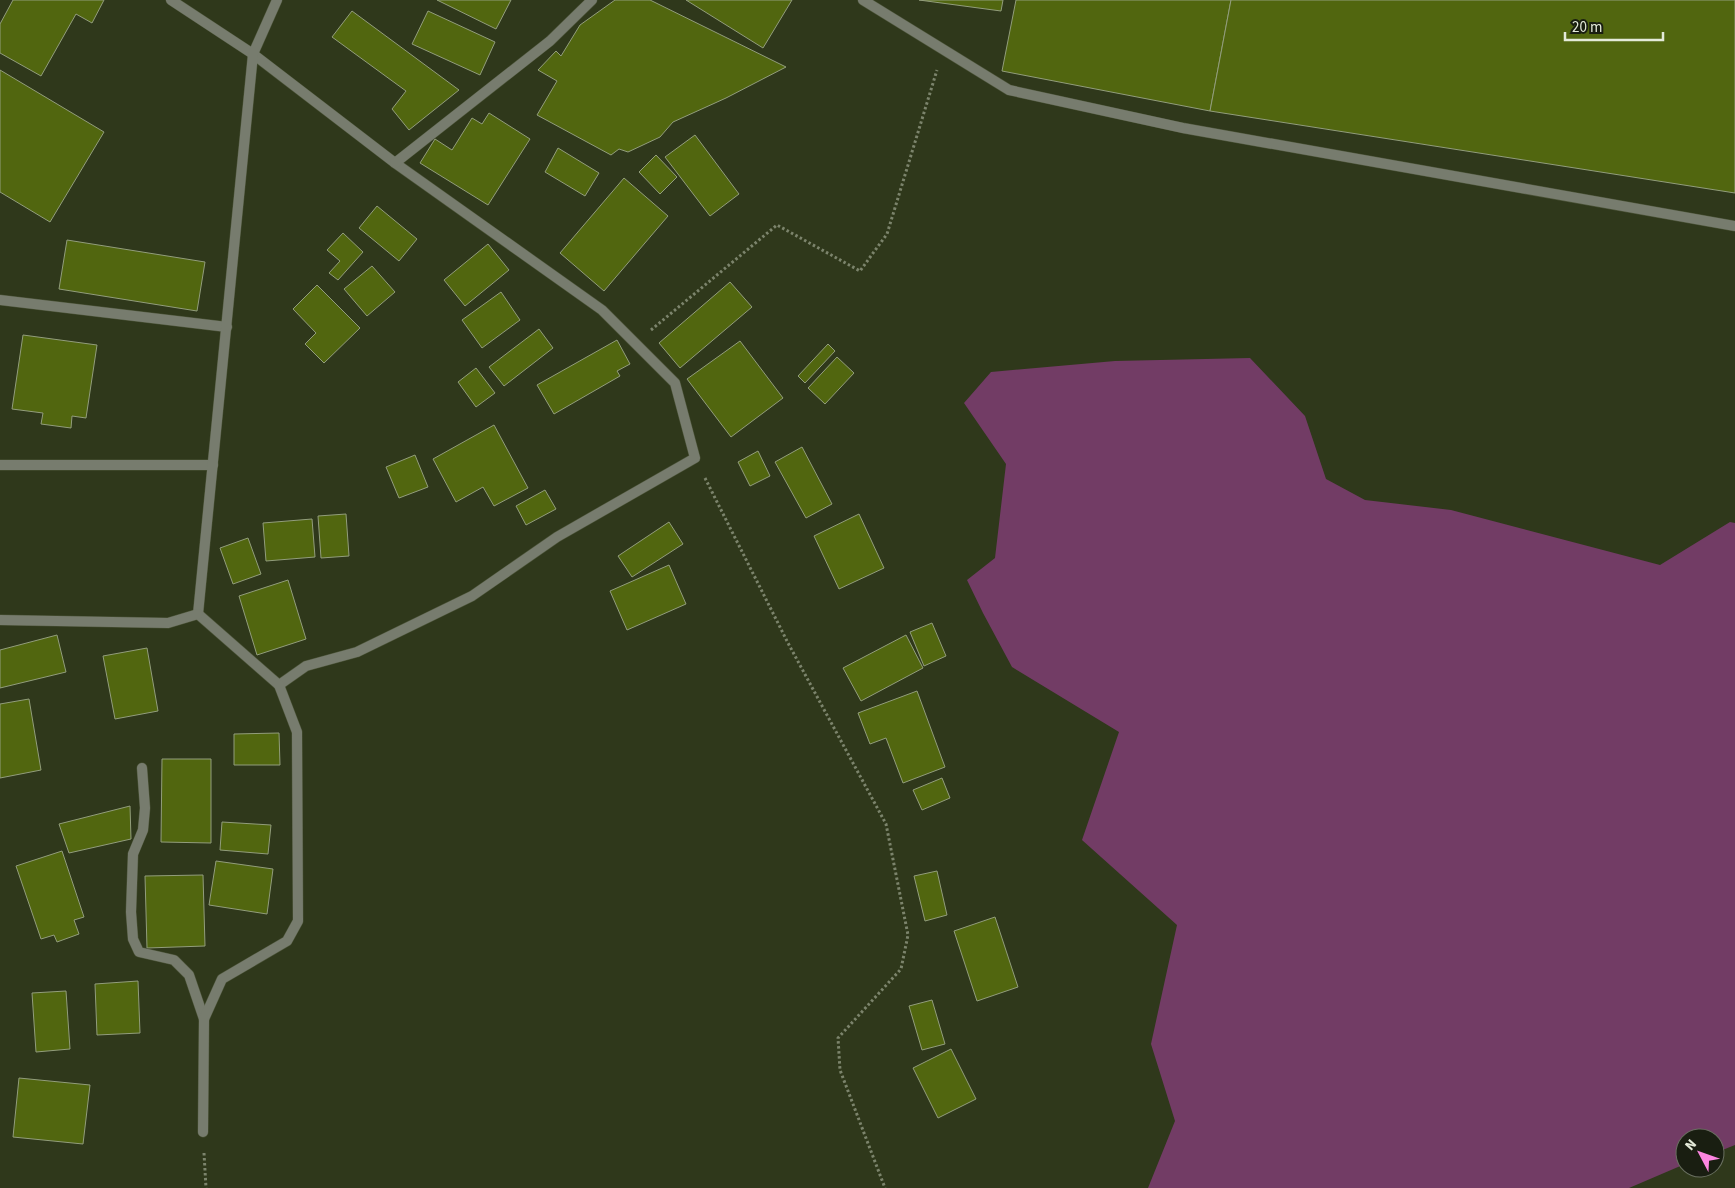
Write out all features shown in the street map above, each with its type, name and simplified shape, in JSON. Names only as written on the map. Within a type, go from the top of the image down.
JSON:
[{"type":"street","points":[[171,0],[254,54],[395,162],[602,310],[675,383],[695,458],[557,537],[472,596],[358,652],[306,666],[279,685]]},
{"type":"street","points":[[198,614],[254,54],[277,0]]},
{"type":"street","points":[[395,162],[480,98],[550,41],[592,0]]},
{"type":"street","points":[[863,0],[1009,90],[1183,128],[1735,226]]},
{"type":"street","points":[[0,300],[227,327]]},
{"type":"street","points":[[0,465],[213,465]]},
{"type":"street","points":[[198,614],[279,685],[298,732],[298,921],[287,941],[222,979],[204,1019]]},
{"type":"street","points":[[0,620],[168,623],[198,614]]},
{"type":"street","points":[[142,768],[145,808],[143,830],[132,854],[131,912],[133,939],[139,952],[174,960],[189,975],[204,1019],[203,1132]]},
{"type":"path","points":[[635,343],[777,225],[860,271],[888,234],[943,50]]},
{"type":"path","points":[[695,458],[788,643],[886,824],[908,935],[901,969],[838,1038],[840,1070],[886,1188]]},
{"type":"path","points":[[203,1132],[206,1188]]},
{"type":"shaded area","points":[[1250,358],[1305,416],[1326,479],[1365,500],[1451,510],[1660,565],[1730,522],[1735,523],[1735,1145],[1725,1149],[1725,1128],[1675,1128],[1675,1168],[1629,1188],[1148,1188],[1175,1121],[1151,1044],[1177,925],[1082,840],[1119,732],[1012,667],[967,580],[995,558],[1006,464],[964,403],[991,372],[1115,361]]},
{"type":"building","points":[[13,0],[104,0],[92,23],[76,14],[41,76],[0,53],[0,24]]},
{"type":"building","points":[[437,0],[511,0],[496,29]]},
{"type":"building","points":[[615,0],[650,0],[786,67],[726,98],[673,122],[660,137],[628,152],[619,149],[611,155],[537,115],[557,81],[538,70],[556,51],[561,56],[580,25]]},
{"type":"building","points":[[686,0],[792,0],[763,48]]},
{"type":"building","points":[[919,0],[1003,0],[1001,11]]},
{"type":"building","points":[[1016,0],[1231,0],[1210,111],[1002,71]]},
{"type":"building","points":[[1231,0],[1735,0],[1735,193],[1210,111]]},
{"type":"building","points":[[352,11],[459,90],[409,130],[392,109],[406,91],[332,37]]},
{"type":"building","points":[[428,11],[495,42],[480,75],[412,44]]},
{"type":"building","points":[[0,70],[104,132],[50,222],[0,192]]},
{"type":"building","points":[[489,113],[530,139],[488,205],[420,163],[435,139],[452,150],[472,118],[482,124]]},
{"type":"building","points":[[695,135],[739,194],[710,216],[665,157]]},
{"type":"building","points":[[558,148],[599,173],[585,196],[545,172]]},
{"type":"building","points":[[656,155],[677,177],[660,194],[639,172]]},
{"type":"building","points":[[624,178],[668,216],[604,291],[560,253]]},
{"type":"building","points":[[377,206],[417,239],[399,261],[359,228]]},
{"type":"building","points":[[343,233],[363,252],[338,280],[329,273],[340,261],[327,250]]},
{"type":"building","points":[[67,240],[205,262],[197,311],[59,289]]},
{"type":"building","points":[[488,244],[509,270],[465,306],[444,280]]},
{"type":"building","points":[[372,266],[395,292],[367,316],[344,289]]},
{"type":"building","points":[[730,282],[752,307],[680,368],[659,343]]},
{"type":"building","points":[[317,285],[360,328],[324,363],[305,344],[316,333],[293,309]]},
{"type":"building","points":[[501,292],[520,320],[482,348],[462,320]]},
{"type":"building","points":[[539,329],[553,348],[504,386],[489,367]]},
{"type":"building","points":[[23,335],[97,345],[86,418],[72,416],[71,428],[41,424],[43,413],[12,409]]},
{"type":"building","points":[[617,340],[630,364],[617,371],[620,376],[554,414],[537,385]]},
{"type":"building","points":[[740,341],[783,398],[731,437],[687,379]]},
{"type":"building","points":[[828,344],[835,351],[805,383],[798,376]]},
{"type":"building","points":[[837,357],[854,373],[825,404],[808,388]]},
{"type":"building","points":[[476,368],[495,393],[476,407],[458,382]]},
{"type":"building","points":[[494,425],[528,488],[494,506],[483,487],[456,502],[433,459]]},
{"type":"building","points":[[802,447],[832,504],[806,518],[775,462]]},
{"type":"building","points":[[758,451],[770,476],[750,486],[738,462]]},
{"type":"building","points":[[415,455],[428,487],[399,498],[386,467]]},
{"type":"building","points":[[545,490],[556,509],[526,525],[516,506]]},
{"type":"building","points":[[346,514],[349,556],[321,558],[318,516]]},
{"type":"building","points":[[859,514],[884,568],[839,589],[814,536]]},
{"type":"building","points":[[312,519],[315,557],[266,561],[263,523]]},
{"type":"building","points":[[669,522],[683,544],[632,577],[618,556]]},
{"type":"building","points":[[248,538],[261,574],[233,584],[220,548]]},
{"type":"building","points":[[669,565],[686,604],[627,630],[610,591]]},
{"type":"building","points":[[288,580],[306,639],[257,655],[239,596]]},
{"type":"building","points":[[932,623],[946,656],[924,666],[910,632]]},
{"type":"building","points":[[57,635],[66,672],[0,688],[0,650]]},
{"type":"building","points":[[906,635],[923,668],[861,701],[843,668]]},
{"type":"building","points":[[147,648],[158,711],[115,719],[103,656]]},
{"type":"building","points":[[917,691],[945,767],[903,783],[886,738],[870,744],[858,713]]},
{"type":"building","points":[[29,699],[41,770],[0,778],[0,704]]},
{"type":"building","points":[[279,733],[280,765],[234,765],[234,734]]},
{"type":"building","points":[[162,759],[211,759],[211,843],[161,842]]},
{"type":"building","points":[[942,778],[950,798],[922,810],[913,790]]},
{"type":"building","points":[[130,806],[131,839],[69,853],[59,824]]},
{"type":"building","points":[[222,822],[271,825],[268,854],[220,850]]},
{"type":"building","points":[[62,851],[84,917],[74,920],[79,934],[57,942],[54,935],[41,939],[16,866]]},
{"type":"building","points":[[216,861],[273,869],[267,914],[209,905]]},
{"type":"building","points":[[937,871],[947,915],[925,921],[914,876]]},
{"type":"building","points":[[203,875],[205,946],[147,948],[145,876]]},
{"type":"building","points":[[995,917],[1018,987],[977,1001],[954,931]]},
{"type":"building","points":[[138,981],[140,1033],[97,1035],[95,984]]},
{"type":"building","points":[[66,991],[70,1049],[36,1052],[32,993]]},
{"type":"building","points":[[932,1000],[945,1044],[922,1050],[909,1006]]},
{"type":"building","points":[[951,1049],[976,1099],[938,1118],[913,1068]]},
{"type":"building","points":[[19,1078],[90,1085],[83,1144],[13,1137]]}]
